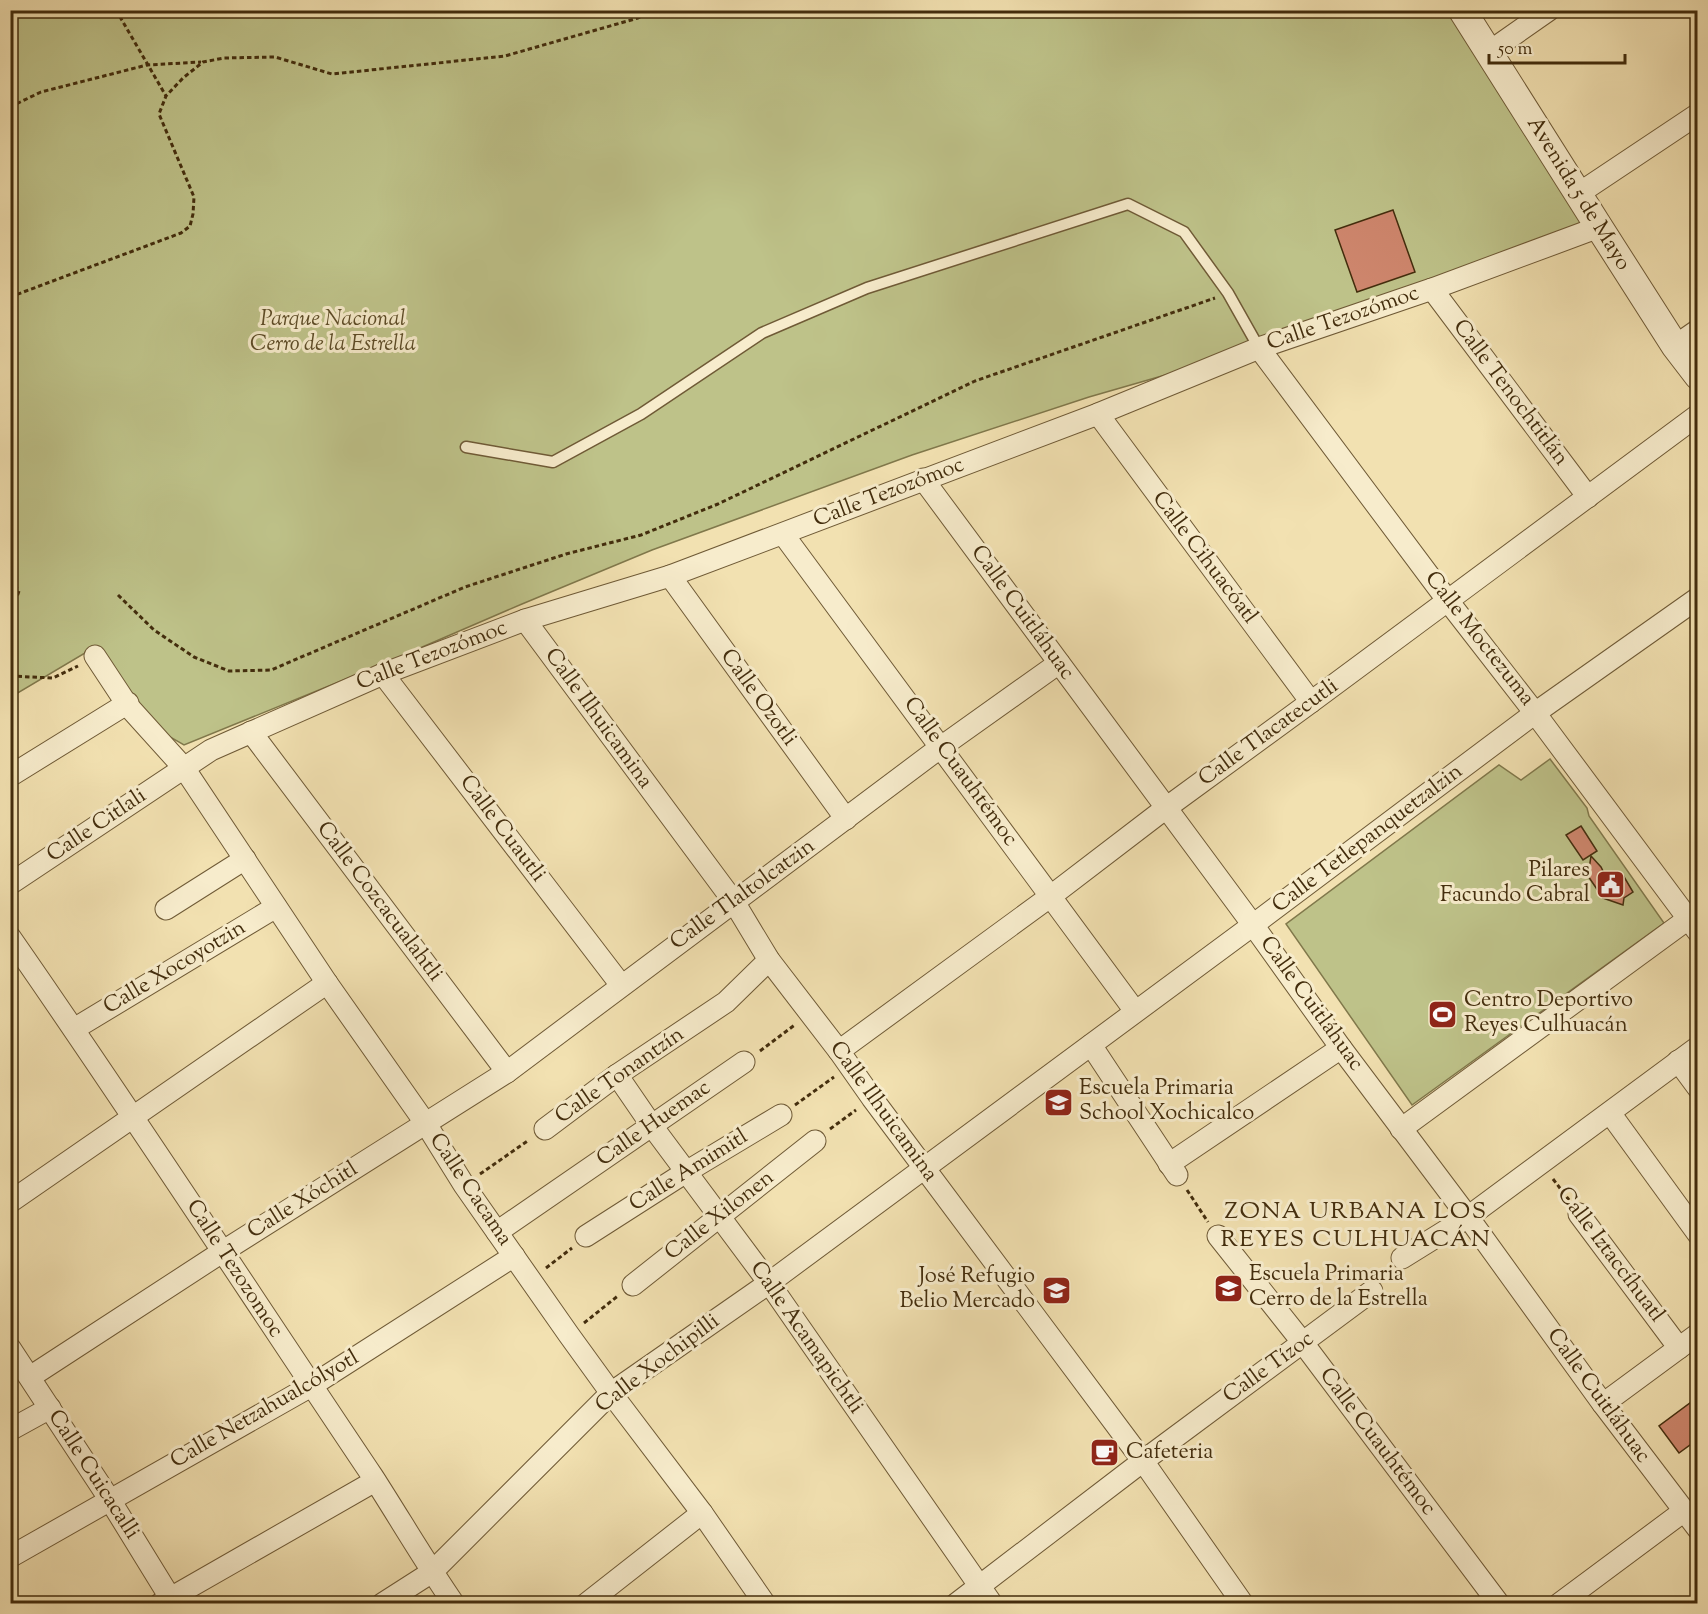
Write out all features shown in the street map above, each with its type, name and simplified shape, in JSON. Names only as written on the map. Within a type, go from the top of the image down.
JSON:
[{"type":"street","name":"Avenida 5 de Mayo","points":[[1462,10],[1675,346],[1698,376]]},
{"type":"street","points":[[1489,52],[1549,10]]},
{"type":"street","points":[[1578,194],[1698,114]]},
{"type":"street","name":"Calle Tezozómoc","points":[[184,768],[211,750],[383,674],[525,620],[670,576],[1098,414],[1259,348],[1432,289],[1599,227]]},
{"type":"street","name":"Calle Tenochtitlán","points":[[1432,289],[1588,497]]},
{"type":"street","points":[[1675,346],[1698,330]]},
{"type":"street","name":"Calle Moctezuma","points":[[1259,348],[1693,925]]},
{"type":"street","name":"Calle Cihuacóatl","points":[[1098,414],[1311,702]]},
{"type":"street","name":"Calle Tlacatecutli","points":[[845,1058],[1166,808],[1698,415]]},
{"type":"street","name":"Calle Cuitláhuac","points":[[923,479],[1698,1529]]},
{"type":"street","name":"Calle Cuauhtémoc","points":[[783,534],[1135,1011]]},
{"type":"street","name":"Calle Ozotli","points":[[670,576],[846,819]]},
{"type":"street","name":"Calle Tetlepanquetzalzin","points":[[925,1169],[1135,1011],[1254,925],[1535,712],[1694,609]]},
{"type":"street","name":"Calle Ilhuicamina","points":[[525,620],[734,902],[769,960],[845,1058],[872,1098],[1143,1461],[1243,1604]]},
{"type":"street","name":"Calle Cacama","points":[[96,657],[128,706],[184,768],[327,983],[426,1124],[464,1185],[569,1335],[702,1514],[765,1604]]},
{"type":"street","name":"Calle Tlaltolcatzin","points":[[426,1124],[507,1072],[941,747],[1059,663]]},
{"type":"street","name":"Calle Cuautli","points":[[383,674],[621,985]]},
{"type":"street","points":[[10,776],[128,703]]},
{"type":"street","name":"Calle Cozcacualahtli","points":[[250,732],[507,1072]]},
{"type":"street","name":"Calle Citlali","points":[[10,884],[184,768]]},
{"type":"street","points":[[166,909],[245,858]]},
{"type":"street","name":"Calle Xocoyotzin","points":[[74,1029],[276,907]]},
{"type":"street","points":[[1401,1129],[1693,925]]},
{"type":"street","name":"Calle Tezozomoc","points":[[10,937],[134,1118],[454,1604]]},
{"type":"street","name":"Calle Tonantzín","points":[[545,1129],[617,1075],[726,1002],[769,960]]},
{"type":"street","points":[[10,1202],[327,983]]},
{"type":"street","points":[[1091,1044],[1173,1170],[1341,1047]]},
{"type":"street","points":[[1402,1258],[1468,1217],[1698,1047]]},
{"type":"street","points":[[1678,1061],[1698,1088]]},
{"type":"street","name":"Calle Huemac","points":[[497,1232],[744,1062]]},
{"type":"street","name":"Calle Acamapichtli","points":[[617,1075],[718,1217],[769,1284],[981,1585],[992,1604]]},
{"type":"street","points":[[1610,1113],[1698,1234]]},
{"type":"street","name":"Calle Amimitl","points":[[586,1236],[781,1115]]},
{"type":"street","name":"Calle Xóchitl","points":[[30,1377],[222,1252],[426,1124]]},
{"type":"street","name":"Calle Xilonen","points":[[633,1285],[814,1141]]},
{"type":"street","name":"Calle Xochipilli","points":[[382,1604],[432,1572],[611,1393],[769,1284],[925,1169]]},
{"type":"street","name":"Calle Iztaccíhuatl","points":[[1579,1214],[1679,1348]]},
{"type":"street","name":"Calle Cuauhtémoc","points":[[1218,1236],[1303,1343],[1499,1604]]},
{"type":"street","name":"Calle Netzahualcólyotl","points":[[10,1557],[311,1386],[514,1256]]},
{"type":"street","name":"Calle Tízoc","points":[[956,1604],[1143,1461],[1372,1291]]},
{"type":"street","points":[[1604,1404],[1698,1334]]},
{"type":"street","name":"Calle Cuicacalli","points":[[10,1348],[110,1500],[168,1601]]},
{"type":"street","points":[[10,1430],[50,1408]]},
{"type":"street","points":[[168,1601],[375,1481]]},
{"type":"street","points":[[1558,1604],[1684,1511]]},
{"type":"street","points":[[586,1604],[702,1514]]},
{"type":"lane","points":[[466,447],[554,462],[641,414],[762,333],[867,288],[1128,204],[1184,232],[1228,293],[1259,348]]},
{"type":"path","points":[[117,10],[166,96]]},
{"type":"path","points":[[10,107],[41,92],[147,65],[202,62],[224,58],[275,57],[332,74],[505,56],[638,18],[653,10]]},
{"type":"path","points":[[10,297],[181,233],[190,226],[194,197],[159,114],[166,96],[202,62]]},
{"type":"path","points":[[118,595],[154,630],[194,657],[229,671],[271,670],[465,587],[566,554],[641,535],[718,504],[975,381],[1228,293]]},
{"type":"path","points":[[10,579],[19,591],[10,617]]},
{"type":"path","points":[[10,676],[53,678],[96,657]]},
{"type":"path","points":[[744,1062],[810,1014]]},
{"type":"path","points":[[781,1115],[845,1058]]},
{"type":"path","points":[[814,1141],[872,1098]]},
{"type":"path","name":"Calle Tonantzín","points":[[464,1185],[545,1129]]},
{"type":"path","name":"Calle Iztaccíhuatl","points":[[1541,1162],[1579,1214]]},
{"type":"path","points":[[1173,1170],[1218,1236]]},
{"type":"path","points":[[531,1280],[586,1236]]},
{"type":"path","points":[[569,1335],[633,1285]]},
{"type":"green space","name":"Parque Nacional Cerro de la Estrella","points":[[10,11],[1453,11],[1593,225],[1259,348],[1089,397],[912,455],[652,550],[184,745],[156,729],[95,647],[11,697]]},
{"type":"green space","name":"Centro Deportivo Reyes Culhuacán","points":[[1550,759],[1587,808],[1589,816],[1664,923],[1412,1105],[1286,924],[1499,765],[1521,780]]},
{"type":"building","points":[[1393,210],[1415,272],[1357,292],[1335,230]]},
{"type":"building","points":[[1581,826],[1597,851],[1583,860],[1566,835]]},
{"type":"building","name":"Pilares Facundo Cabral","points":[[1591,856],[1604,873],[1623,875],[1633,892],[1624,898],[1623,905],[1603,898],[1588,876]]},
{"type":"building","points":[[1698,1397],[1698,1439],[1679,1453],[1659,1426]]},
{"type":"place","name":"Pilares Facundo Cabral","points":[[1611,884]]},
{"type":"place","name":"Centro Deportivo Reyes Culhuacán","points":[[1443,1014]]},
{"type":"place","name":"Escuela Primaria School Xochicalco","points":[[1058,1102]]},
{"type":"place","name":"Escuela Primaria Cerro de la Estrella","points":[[1228,1288]]},
{"type":"place","name":"José Refugio Belio Mercado","points":[[1056,1290]]},
{"type":"place","name":"Cafeteria","points":[[1105,1453]]},
{"type":"district","name":"ZONA URBANA LOS REYES CULHUACÁN","points":[[1356,1226]]}]
